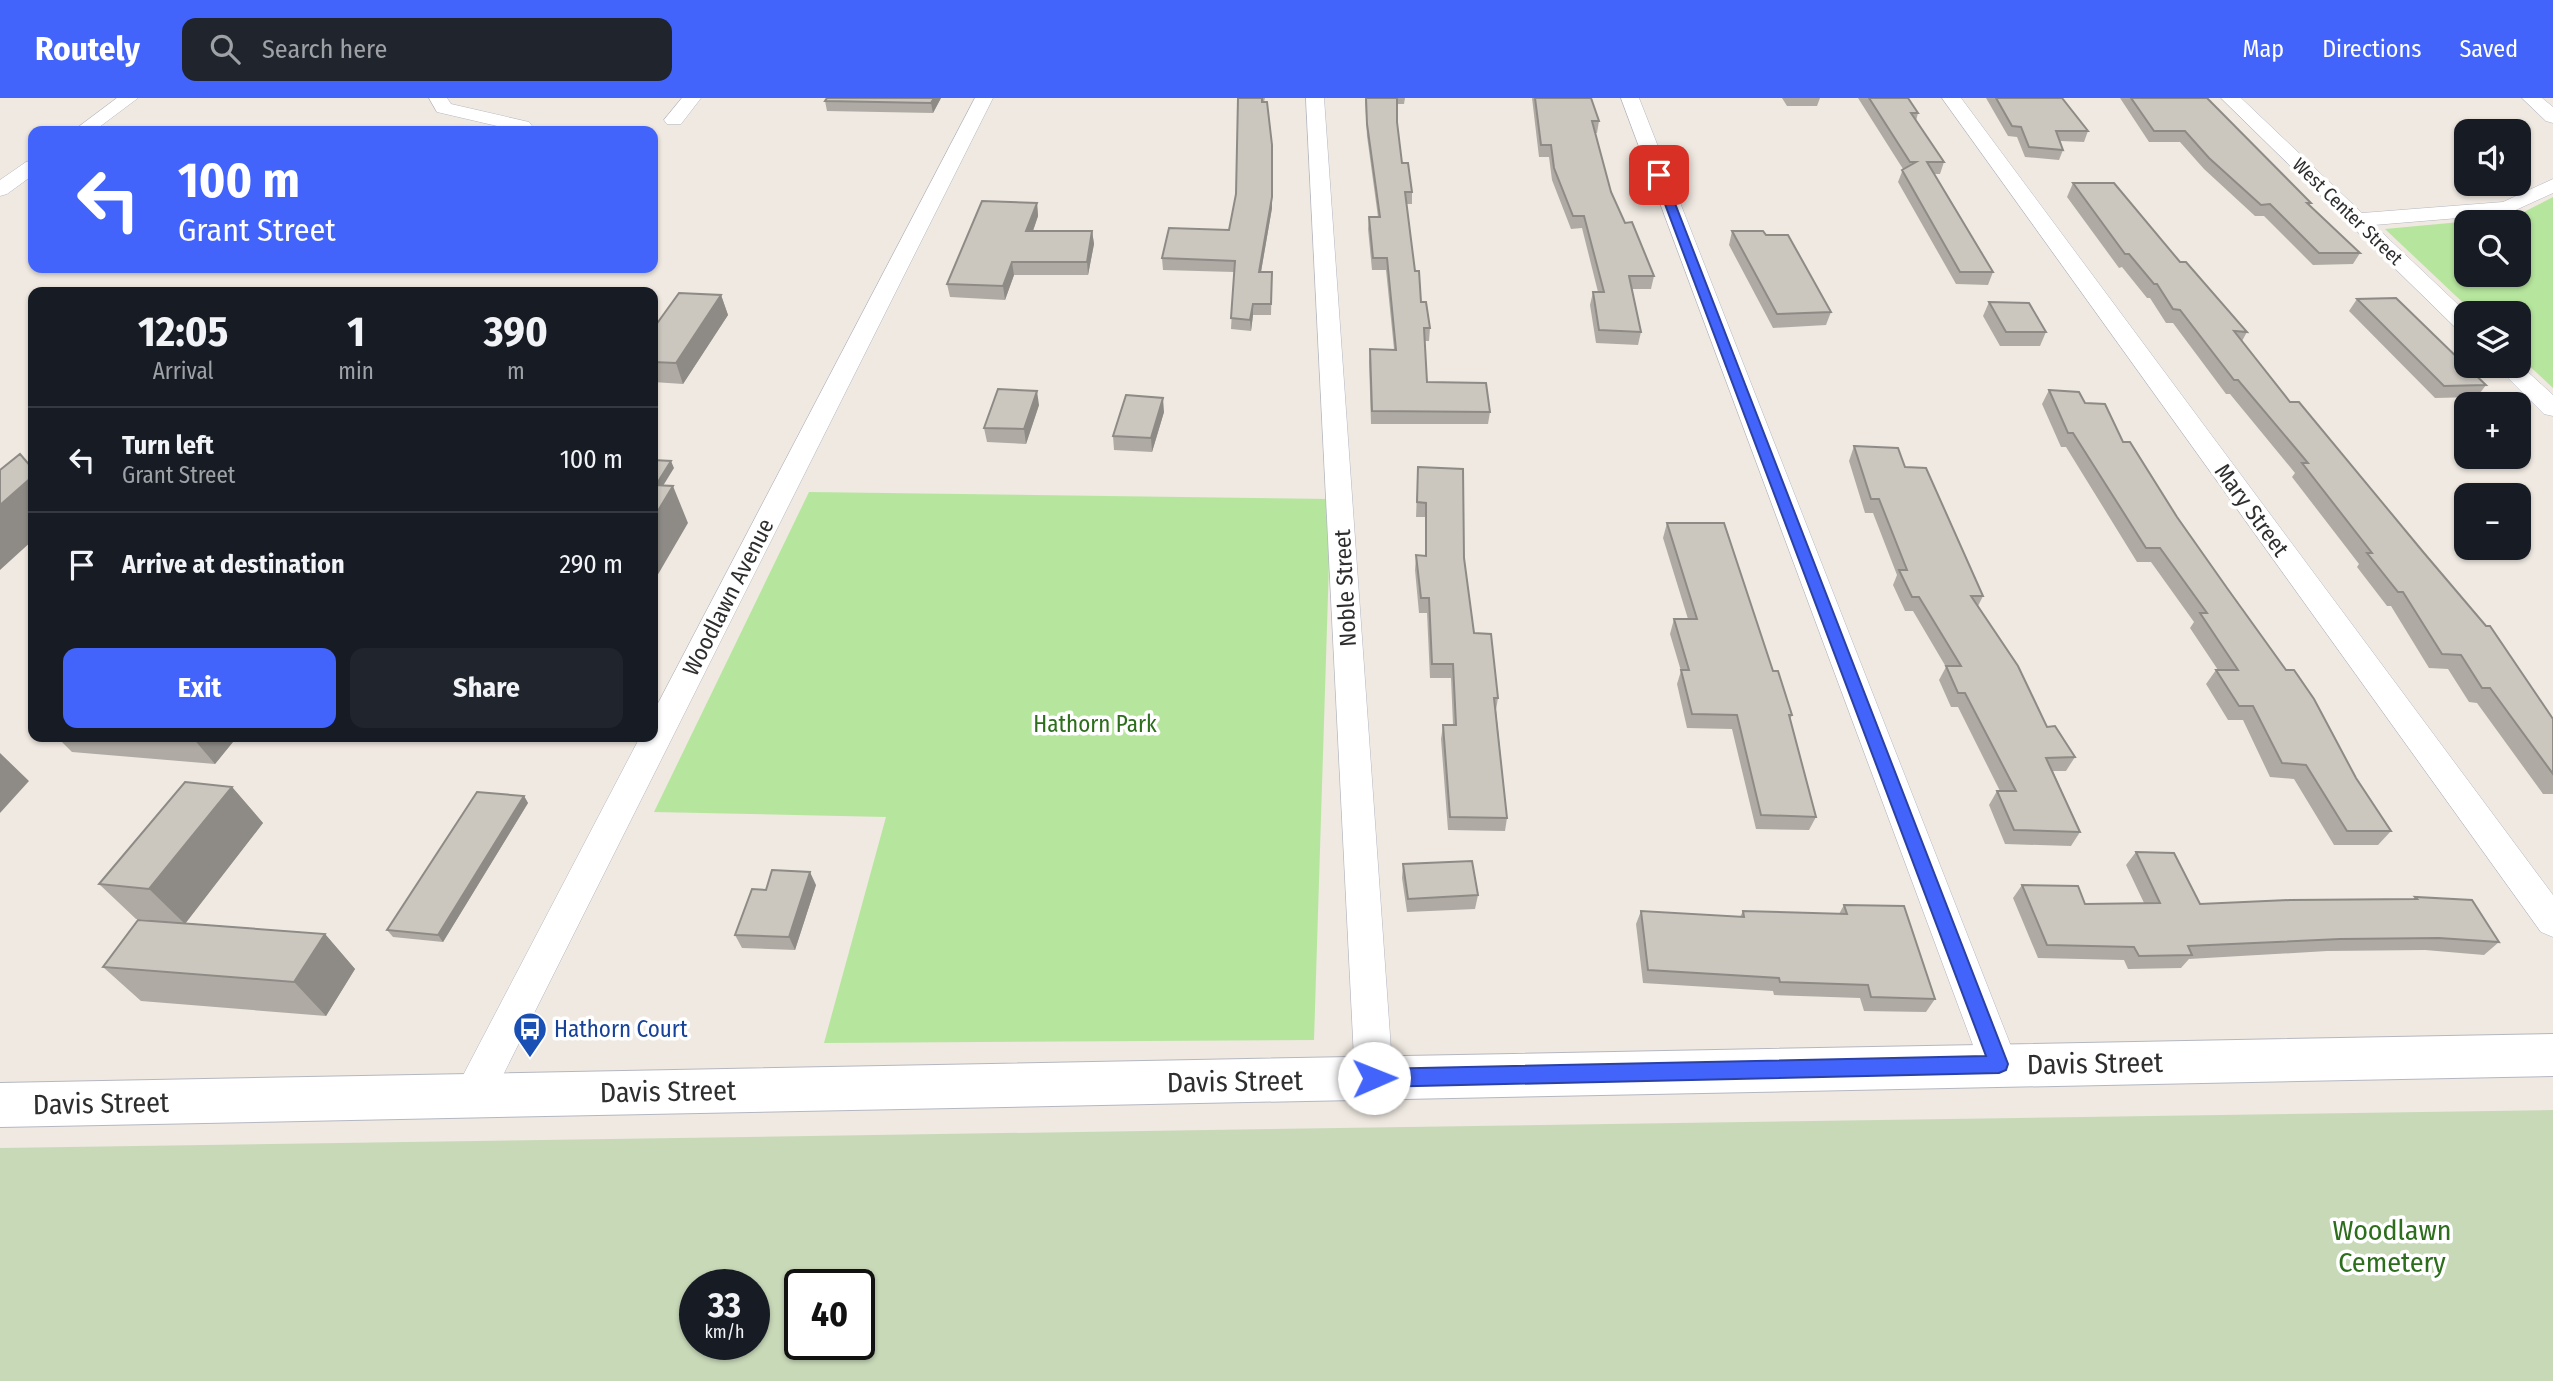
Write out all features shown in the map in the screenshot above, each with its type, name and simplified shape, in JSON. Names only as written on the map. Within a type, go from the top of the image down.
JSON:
[{"type":"street","points":[[89,126],[129,98]]},
{"type":"street","points":[[438,98],[444,108],[518,126]]},
{"type":"street","points":[[674,120],[692,98]]},
{"type":"street","name":"Woodlawn Avenue","points":[[658,734],[984,98]]},
{"type":"street","name":"Noble Street","points":[[1315,98],[1374,1078]]},
{"type":"street","points":[[1630,98],[1999,1064]]},
{"type":"street","name":"Mary Street","points":[[1951,98],[2553,922]]},
{"type":"street","name":"West Center Street","points":[[2230,98],[2454,314]]},
{"type":"street","points":[[2531,98],[2553,117]]},
{"type":"street","points":[[0,190],[28,170]]},
{"type":"street","points":[[2356,220],[2507,208],[2553,185]]},
{"type":"street","points":[[2521,378],[2553,409]]},
{"type":"street","name":"Woodlawn Avenue","points":[[473,1095],[654,742]]},
{"type":"street","name":"Davis Street","points":[[0,1105],[2553,1055]]},
{"type":"green space","points":[[2553,197],[2553,388],[2531,367],[2531,301],[2461,301],[2385,229],[2454,223],[2454,287],[2531,287],[2531,210],[2528,210]]},
{"type":"green space","name":"Hathorn Park","points":[[809,492],[1331,499],[1314,1040],[824,1043],[886,817],[654,812]]},
{"type":"green space","name":"Woodlawn Cemetery","points":[[2553,1110],[2553,1381],[0,1381],[0,1148]]},
{"type":"building","points":[[827,98],[934,98],[931,103],[825,101]]},
{"type":"building","points":[[1238,98],[1262,98],[1262,102],[1267,102],[1272,145],[1272,197],[1259,272],[1272,272],[1271,304],[1253,304],[1250,320],[1231,318],[1235,261],[1162,258],[1169,228],[1229,230],[1236,194]]},
{"type":"building","points":[[1366,98],[1397,98],[1402,163],[1408,163],[1412,192],[1405,192],[1415,271],[1419,271],[1421,302],[1426,302],[1430,328],[1424,328],[1427,382],[1486,383],[1490,412],[1372,411],[1370,349],[1396,350],[1387,258],[1373,258],[1369,217],[1380,217]]},
{"type":"building","points":[[1535,98],[1591,98],[1599,121],[1592,121],[1611,192],[1625,223],[1632,222],[1654,276],[1629,276],[1641,332],[1599,330],[1593,292],[1604,292],[1584,216],[1573,216],[1554,168],[1551,145],[1541,145]]},
{"type":"building","points":[[1869,98],[1908,98],[1918,113],[1911,113],[1944,162],[1927,162],[1993,272],[1960,272],[1902,170],[1916,162],[1910,162]]},
{"type":"building","points":[[1996,98],[2062,98],[2088,131],[2056,131],[2063,150],[2029,147],[2021,127],[2012,126]]},
{"type":"building","points":[[2131,98],[2207,98],[2311,203],[2307,203],[2360,253],[2319,253],[2270,204],[2261,205],[2209,158],[2185,131],[2154,131]]},
{"type":"building","points":[[2073,183],[2114,183],[2180,262],[2186,262],[2247,332],[2234,331],[2290,402],[2299,402],[2486,626],[2490,626],[2553,719],[2553,774],[2490,688],[2482,688],[2461,655],[2442,654],[2403,592],[2398,592],[2367,553],[2372,553],[2302,463],[2308,463],[2238,380],[2234,380],[2180,310],[2173,309],[2157,284],[2154,284],[2129,254],[2125,254]]},
{"type":"building","points":[[982,201],[1037,203],[1026,231],[1092,231],[1087,262],[1012,262],[1003,286],[947,284]]},
{"type":"building","points":[[1732,231],[1763,231],[1766,235],[1788,235],[1831,312],[1777,314]]},
{"type":"building","points":[[679,293],[721,295],[676,363],[658,362],[658,322]]},
{"type":"building","points":[[2396,298],[2454,354],[2454,378],[2479,378],[2486,385],[2444,386],[2357,299]]},
{"type":"building","points":[[1989,302],[2029,303],[2046,332],[2006,332]]},
{"type":"building","points":[[998,389],[1037,391],[1024,429],[984,428]]},
{"type":"building","points":[[2049,390],[2079,392],[2085,403],[2105,404],[2123,442],[2130,442],[2177,517],[2227,588],[2286,670],[2294,670],[2314,699],[2356,778],[2391,831],[2347,831],[2306,765],[2282,763],[2253,706],[2239,706],[2216,670],[2238,670],[2200,613],[2207,613],[2160,548],[2146,548],[2073,433],[2068,433]]},
{"type":"building","points":[[1126,395],[1163,398],[1151,438],[1113,436]]},
{"type":"building","points":[[1854,446],[1898,448],[1905,467],[1926,468],[1983,596],[1971,596],[2018,666],[2047,727],[2055,726],[2075,757],[2046,758],[2080,832],[2014,830],[1997,791],[2016,791],[1965,693],[1958,693],[1946,666],[1961,666],[1919,597],[1912,597],[1899,570],[1907,570],[1879,499],[1871,499]]},
{"type":"building","points":[[20,454],[28,463],[28,480],[0,505],[0,470]]},
{"type":"building","points":[[658,460],[671,461],[658,482]]},
{"type":"building","points":[[1418,467],[1463,469],[1464,558],[1474,633],[1491,634],[1498,698],[1494,698],[1507,818],[1450,817],[1443,725],[1456,725],[1453,664],[1432,664],[1429,598],[1421,598],[1416,555],[1426,556],[1426,503],[1417,502]]},
{"type":"building","points":[[658,485],[673,486],[658,511]]},
{"type":"building","points":[[1667,523],[1724,523],[1773,671],[1778,671],[1792,715],[1789,715],[1816,817],[1761,815],[1737,715],[1692,714],[1681,670],[1689,670],[1674,619],[1697,619]]},
{"type":"building","points":[[185,782],[232,787],[149,889],[99,884]]},
{"type":"building","points":[[477,792],[524,796],[438,935],[387,930]]},
{"type":"building","points":[[2136,852],[2174,853],[2200,904],[2417,899],[2415,897],[2472,900],[2499,942],[2439,938],[2340,939],[2188,946],[2192,955],[2139,956],[2134,947],[2047,945],[2022,885],[2078,886],[2085,904],[2160,903]]},
{"type":"building","points":[[1472,861],[1478,895],[1408,899],[1403,864]]},
{"type":"building","points":[[772,870],[810,872],[789,937],[735,935],[752,889],[766,890]]},
{"type":"building","points":[[1844,905],[1904,906],[1935,999],[1871,997],[1868,985],[1780,982],[1779,978],[1648,970],[1641,911],[1744,917],[1743,911],[1847,914]]},
{"type":"building","points":[[138,920],[325,934],[294,982],[103,967]]},
{"type":"place","name":"Hathorn Court","points":[[530,1059]]},
{"type":"route","points":[[1374,1078],[1999,1064],[1659,175]]}]
